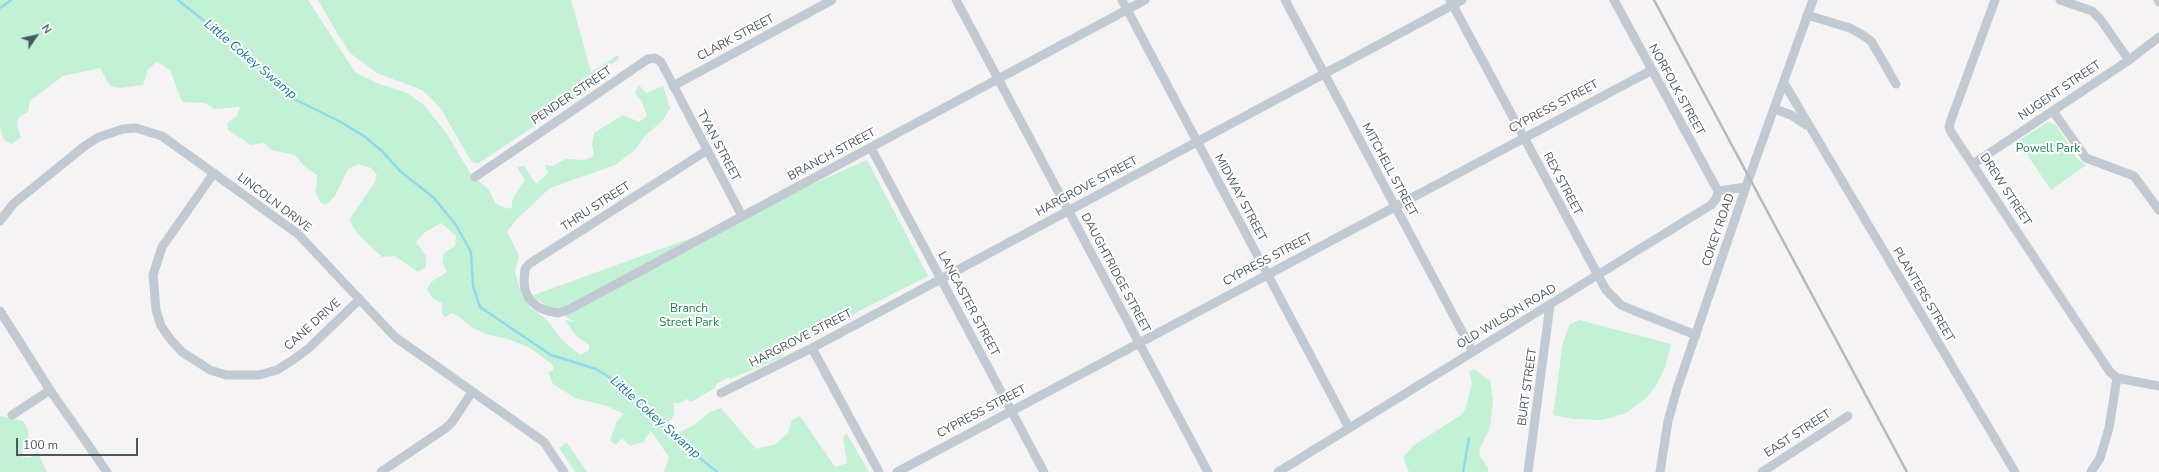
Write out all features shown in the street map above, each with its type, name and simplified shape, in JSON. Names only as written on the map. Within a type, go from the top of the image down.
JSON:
[{"type":"street","name":"CLARK STREET","points":[[673,86],[832,0]]},
{"type":"street","name":"DAUGHTRIDGE STREET","points":[[956,0],[1208,472]]},
{"type":"street","name":"MIDWAY STREET","points":[[1122,0],[1349,428]]},
{"type":"street","name":"BRANCH STREET","points":[[529,299],[538,307],[548,311],[558,313],[568,310],[1146,0]]},
{"type":"street","name":"MITCHELL STREET","points":[[1285,0],[1473,352]]},
{"type":"street","name":"HARGROVE STREET","points":[[721,393],[812,348],[1324,74],[1451,2],[1462,0]]},
{"type":"street","name":"NORFOLK STREET","points":[[1614,0],[1718,191]]},
{"type":"street","name":"COKEY ROAD","points":[[1660,472],[1668,421],[1746,187],[1813,0]]},
{"type":"street","name":"DREW STREET","points":[[1995,0],[1949,127],[2110,372],[2117,378]]},
{"type":"street","points":[[2060,0],[2092,12],[2100,19],[2129,60]]},
{"type":"street","name":"REX STREET","points":[[1451,2],[1606,290],[1621,305],[1641,315],[1696,335]]},
{"type":"street","points":[[1808,15],[1850,28],[1870,41],[1896,84]]},
{"type":"street","name":"NUGENT STREET","points":[[1973,164],[2129,60],[2159,37]]},
{"type":"street","name":"PENDER STREET","points":[[475,177],[648,59],[655,58],[660,62],[673,86]]},
{"type":"street","name":"CYPRESS STREET","points":[[897,472],[1395,205],[1652,70]]},
{"type":"street","name":"PLANTERS STREET","points":[[1784,83],[2015,472]]},
{"type":"street","name":"TYAN STREET","points":[[673,86],[706,151],[742,216]]},
{"type":"street","name":"PLANTERS STREET","points":[[1775,109],[1797,118],[1811,129]]},
{"type":"street","points":[[2053,111],[2086,158],[2134,176],[2159,210]]},
{"type":"street","name":"LINCOLN DRIVE","points":[[0,221],[13,204],[86,145],[111,132],[123,129],[136,128],[162,136],[298,234],[395,337],[544,442],[564,472]]},
{"type":"street","name":"LANCASTER STREET","points":[[871,148],[1044,472]]},
{"type":"street","name":"THRU STREET","points":[[529,299],[525,290],[524,281],[526,269],[529,264],[706,151]]},
{"type":"street","name":"CANE DRIVE","points":[[214,174],[162,247],[153,275],[156,310],[161,326],[170,340],[182,352],[210,370],[226,375],[259,375],[277,370],[309,348],[360,299]]},
{"type":"street","points":[[1718,191],[1746,187]]},
{"type":"street","name":"OLD WILSON ROAD","points":[[1283,471],[1349,428],[1711,205],[1716,199],[1718,191]]},
{"type":"street","name":"BURT STREET","points":[[1528,472],[1550,305]]},
{"type":"street","points":[[0,311],[50,390],[107,472]]},
{"type":"street","points":[[812,348],[879,472]]},
{"type":"street","points":[[2091,472],[2100,458],[2109,428],[2117,378],[2159,386]]},
{"type":"street","points":[[12,415],[50,390]]},
{"type":"street","points":[[381,472],[446,428],[472,392]]},
{"type":"street","name":"EAST STREET","points":[[1762,472],[1848,416]]},
{"type":"green space","name":"Branch Street Park","points":[[0,0],[308,0],[355,72],[379,84],[405,92],[424,105],[447,134],[470,173],[489,190],[495,203],[507,209],[512,207],[512,201],[525,180],[517,167],[524,166],[536,184],[548,173],[545,165],[553,166],[566,159],[584,160],[594,156],[592,145],[594,133],[623,115],[639,122],[647,116],[642,102],[635,93],[639,85],[646,93],[663,86],[670,108],[663,120],[644,137],[636,149],[615,165],[550,188],[517,219],[507,232],[519,255],[515,272],[522,296],[531,308],[547,320],[562,340],[580,355],[589,350],[589,345],[576,336],[565,320],[575,322],[531,296],[752,216],[776,200],[867,160],[928,276],[857,312],[842,323],[838,322],[783,350],[781,358],[730,379],[729,377],[716,384],[715,388],[691,402],[687,399],[677,404],[674,402],[674,415],[664,430],[670,437],[694,425],[710,412],[721,408],[756,449],[776,444],[788,433],[792,420],[800,416],[835,467],[847,463],[843,437],[847,434],[869,472],[664,472],[669,457],[651,431],[643,442],[630,446],[622,438],[616,445],[610,440],[617,421],[624,414],[607,406],[575,398],[553,384],[548,372],[554,370],[552,364],[530,348],[508,339],[489,335],[471,327],[461,318],[452,313],[445,317],[442,313],[442,303],[433,299],[427,290],[431,282],[447,272],[442,262],[444,253],[455,246],[456,236],[441,223],[425,232],[416,242],[426,256],[426,267],[418,272],[395,256],[382,257],[357,233],[349,220],[375,182],[377,175],[371,168],[358,164],[348,169],[335,196],[326,205],[320,202],[315,190],[317,175],[304,166],[295,155],[271,150],[264,143],[251,145],[228,130],[227,123],[237,116],[240,107],[214,109],[205,103],[182,102],[170,70],[157,62],[148,69],[143,85],[120,88],[110,86],[100,68],[63,76],[30,101],[28,112],[19,117],[17,125],[21,137],[12,144],[4,140],[0,127]]},
{"type":"green space","points":[[318,0],[571,0],[591,72],[616,56],[619,56],[618,60],[592,75],[587,91],[479,163],[475,163],[471,161],[441,109],[422,90],[377,73],[350,53]]},
{"type":"green space","name":"Powell Park","points":[[2048,122],[2056,125],[2077,158],[2086,165],[2051,190],[2018,141]]},
{"type":"green space","points":[[1579,320],[1671,344],[1665,368],[1655,387],[1646,398],[1626,413],[1603,420],[1574,419],[1553,415],[1563,342],[1570,324]]},
{"type":"green space","points":[[1474,369],[1490,381],[1493,399],[1490,428],[1479,450],[1480,456],[1488,468],[1488,472],[1409,472],[1403,457],[1414,445],[1461,415],[1465,410],[1472,383],[1469,371]]},
{"type":"green space","points":[[0,416],[23,421],[28,430],[29,447],[23,443],[22,457],[30,458],[37,452],[47,472],[0,472]]},
{"type":"green space","points":[[567,442],[587,472],[575,472],[559,448]]},
{"type":"waterway","name":"Little Cokey Swamp","points":[[0,8],[11,0]]},
{"type":"waterway","name":"Little Cokey Swamp","points":[[178,0],[252,59],[276,85],[290,97],[339,121],[364,136],[382,151],[400,171],[434,198],[456,225],[471,252],[473,286],[480,307],[551,355],[596,369],[617,382],[669,433],[717,472]]},
{"type":"waterway","points":[[1463,472],[1469,438]]},
{"type":"railway","points":[[1654,0],[1907,472]]}]
